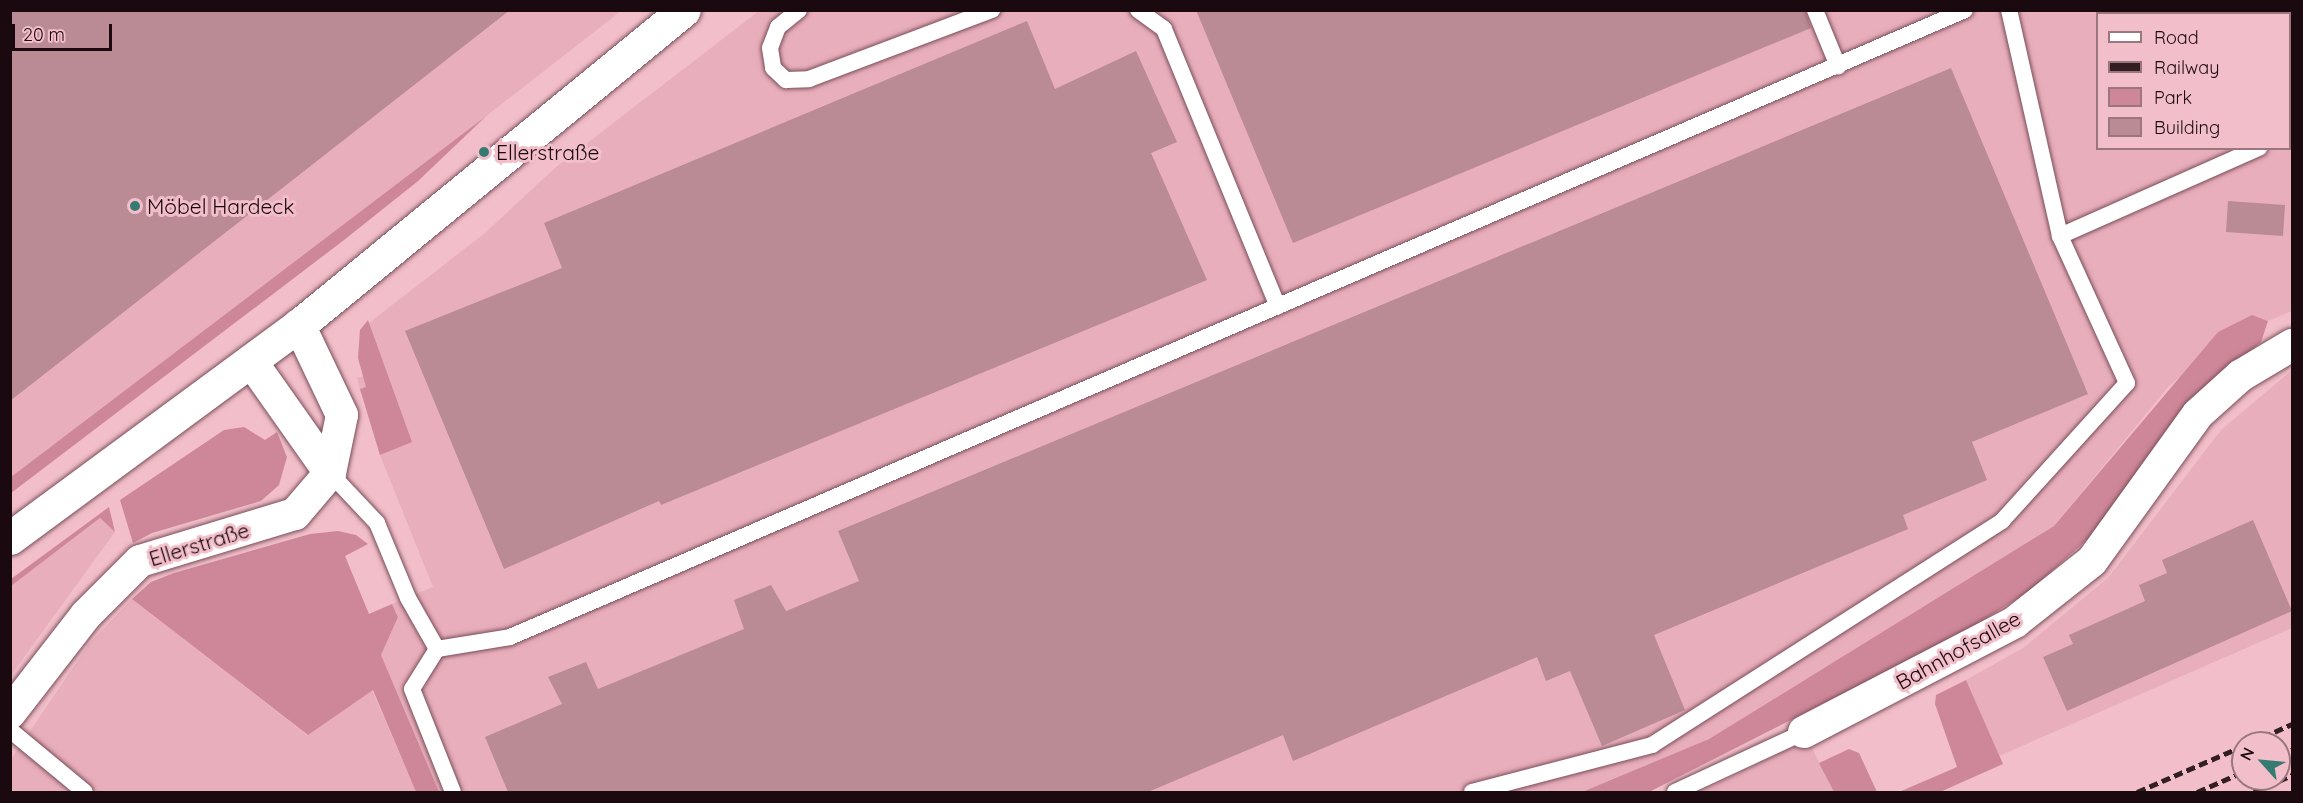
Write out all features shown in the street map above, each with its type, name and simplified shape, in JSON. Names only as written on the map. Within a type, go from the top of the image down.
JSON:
[{"type":"main road","points":[[10,538],[299,325],[684,10]]},
{"type":"street","name":"Ellerstraße","points":[[10,713],[86,615],[140,561],[295,514],[330,473],[342,416],[299,325]]},
{"type":"street","name":"Bahnhofsallee","points":[[1804,732],[2023,615],[2092,561],[2198,414],[2240,376],[2292,345]]},
{"type":"street","points":[[251,361],[330,473]]},
{"type":"lane","points":[[800,10],[778,27],[770,48],[773,68],[786,80],[809,79],[992,10]]},
{"type":"lane","points":[[1138,10],[1164,29],[1278,307]]},
{"type":"lane","points":[[1815,10],[1838,66]]},
{"type":"lane","points":[[453,792],[412,689],[437,649],[510,637],[1965,10]]},
{"type":"lane","points":[[1472,792],[1653,746],[2002,521],[2127,383],[2060,236],[2009,10]]},
{"type":"lane","points":[[2060,236],[2254,150]]},
{"type":"lane","points":[[330,473],[377,523],[408,598],[437,649]]},
{"type":"lane","points":[[10,730],[85,792]]},
{"type":"lane","name":"Bahnhofsallee","points":[[1675,792],[1804,732]]},
{"type":"shaded area","name":"Möbel Hardeck","points":[[11,11],[621,11],[490,113],[418,181],[344,240],[11,493]]},
{"type":"shaded area","points":[[759,11],[2292,11],[2292,311],[2268,321],[2252,315],[2169,386],[2054,526],[1709,739],[1582,792],[437,792],[381,655],[398,617],[392,604],[433,587],[380,455],[360,389],[357,378],[364,376],[358,358],[360,330],[485,233],[556,167]]},
{"type":"shaded area","points":[[2292,370],[2292,628],[1999,756],[1966,680],[2023,648],[2108,578],[2221,430]]},
{"type":"shaded area","points":[[100,518],[115,532],[11,675],[11,586]]},
{"type":"shaded area","points":[[132,599],[307,735],[372,690],[416,792],[11,792],[11,759],[89,644]]},
{"type":"shaded area","points":[[1800,744],[1812,748],[1834,792],[1700,792]]},
{"type":"green space","points":[[485,117],[418,181],[344,240],[11,493],[11,477]]},
{"type":"green space","points":[[2252,315],[2268,321],[2261,342],[2190,403],[2089,538],[2028,592],[1964,632],[1651,791],[1582,792],[1709,739],[2054,526],[2218,332]]},
{"type":"green space","points":[[368,320],[412,442],[380,455],[360,389],[366,387],[358,358],[360,330]]},
{"type":"green space","points":[[244,427],[265,440],[277,432],[287,457],[279,485],[261,501],[152,533],[133,543],[120,500],[224,430]]},
{"type":"green space","points":[[109,507],[115,532],[100,518],[11,586],[11,579]]},
{"type":"green space","points":[[338,531],[356,535],[368,544],[345,556],[369,614],[392,604],[398,617],[381,655],[439,792],[416,792],[373,690],[308,735],[132,599],[151,582],[174,573],[310,534]]},
{"type":"green space","points":[[1966,680],[2003,764],[1940,792],[1899,792],[1957,767],[1935,704],[1936,695]]},
{"type":"green space","points":[[1849,749],[1859,753],[1877,792],[1834,792],[1819,763]]},
{"type":"building","name":"Möbel Hardeck","points":[[10,10],[510,10],[10,401]]},
{"type":"building","points":[[1196,10],[1805,10],[1811,28],[1293,243]]},
{"type":"building","points":[[1027,21],[1055,89],[1136,51],[1177,142],[1151,153],[1207,280],[661,505],[659,501],[504,569],[405,331],[562,268],[544,223]]},
{"type":"building","points":[[1951,68],[2088,394],[1972,442],[1987,480],[1903,515],[1908,529],[1654,635],[1685,710],[1602,746],[1570,671],[1546,681],[1537,657],[1293,761],[1283,735],[1148,792],[508,792],[485,737],[562,704],[548,677],[586,662],[598,689],[744,629],[734,600],[771,585],[786,611],[859,581],[838,531]]},
{"type":"building","points":[[2228,201],[2285,205],[2283,236],[2226,232]]},
{"type":"building","points":[[2253,520],[2292,611],[2067,711],[2043,657],[2073,644],[2069,635],[2145,601],[2139,585],[2167,573],[2162,560]]},
{"type":"railway","points":[[2277,731],[2292,724]]},
{"type":"railway","points":[[2137,792],[2231,751]]},
{"type":"railway","points":[[2254,792],[2292,775]]},
{"type":"railway","points":[[2197,792],[2231,777]]},
{"type":"place","name":"Ellerstraße","points":[[484,152]]},
{"type":"place","name":"Möbel Hardeck","points":[[135,206]]}]
